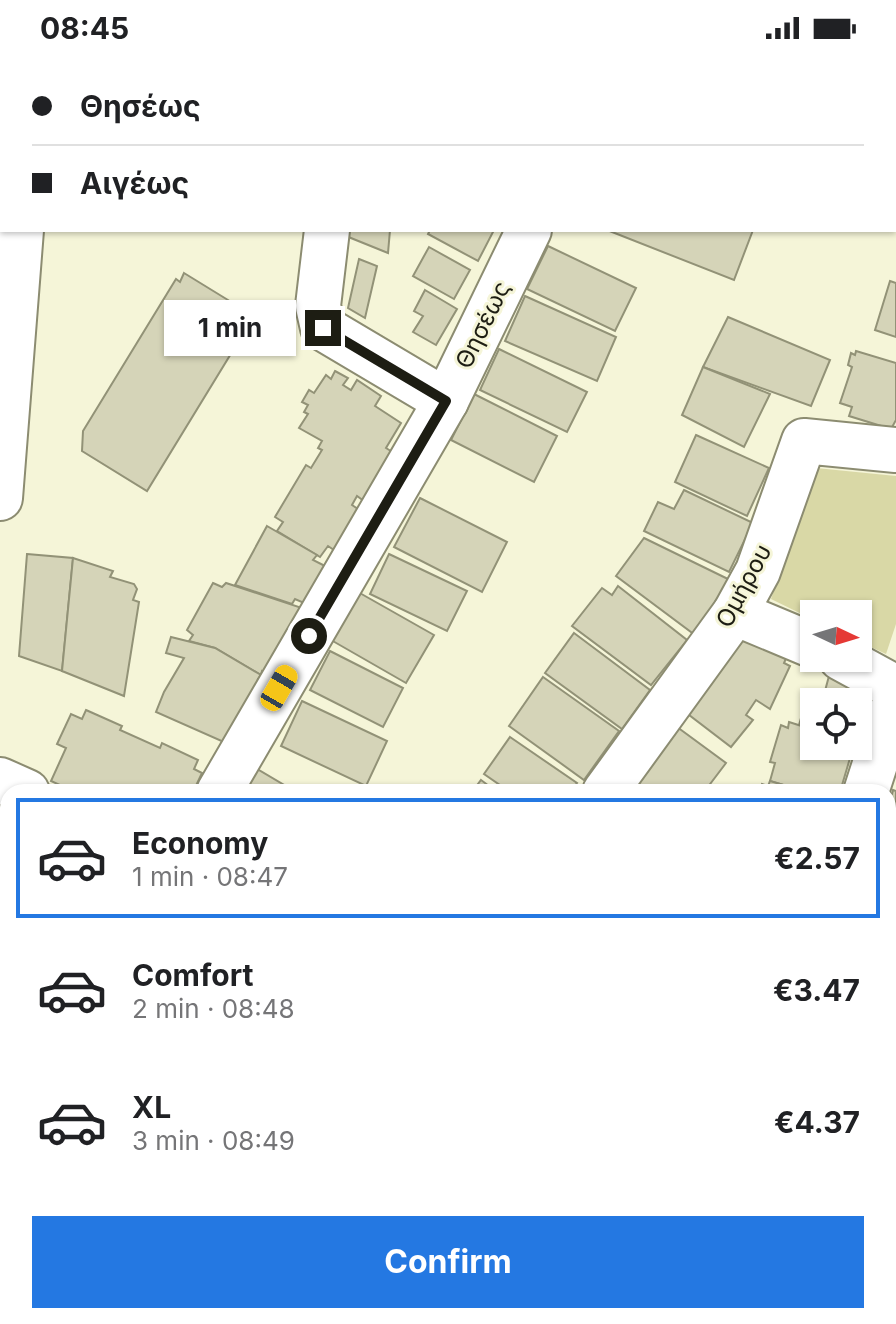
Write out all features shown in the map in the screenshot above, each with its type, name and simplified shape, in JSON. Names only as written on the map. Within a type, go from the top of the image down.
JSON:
[{"type":"street","points":[[0,498],[21,232]]},
{"type":"street","points":[[327,232],[318,306],[323,328],[446,401]]},
{"type":"street","name":"Θησέως","points":[[224,784],[446,401],[528,232]]},
{"type":"street","name":"Ομήρου","points":[[611,784],[735,613],[758,571],[804,441],[896,450]]},
{"type":"street","points":[[735,613],[800,640]]},
{"type":"street","points":[[867,672],[896,688]]},
{"type":"street","points":[[869,784],[896,699]]},
{"type":"green space","points":[[816,468],[896,476],[896,624],[886,654],[872,648],[872,600],[800,600],[800,613],[771,599]]},
{"type":"building","points":[[347,232],[390,232],[388,253],[346,236]]},
{"type":"building","points":[[429,232],[493,232],[478,261]]},
{"type":"building","points":[[612,232],[752,232],[734,280]]},
{"type":"building","points":[[548,246],[636,288],[615,331],[527,289]]},
{"type":"building","points":[[429,247],[470,270],[454,299],[413,276]]},
{"type":"building","points":[[359,259],[377,266],[365,318],[348,308]]},
{"type":"building","points":[[184,273],[254,316],[147,491],[82,451],[83,431],[176,279],[180,282]]},
{"type":"building","points":[[890,281],[896,283],[896,337],[875,330]]},
{"type":"building","points":[[425,290],[457,309],[436,345],[413,332],[423,316],[414,311]]},
{"type":"building","points":[[525,296],[616,337],[597,381],[505,341]]},
{"type":"building","points":[[728,317],[830,360],[811,406],[703,367]]},
{"type":"building","points":[[499,349],[587,392],[567,432],[480,390]]},
{"type":"building","points":[[856,351],[896,363],[896,420],[891,429],[849,416],[852,407],[840,403],[852,367],[848,365],[851,353],[855,355]]},
{"type":"building","points":[[703,367],[770,394],[744,447],[682,415]]},
{"type":"building","points":[[335,371],[348,378],[343,385],[351,390],[357,380],[381,396],[375,406],[401,423],[386,448],[394,453],[368,504],[357,496],[352,505],[364,513],[345,532],[334,550],[328,546],[320,557],[277,531],[283,522],[275,517],[306,465],[311,468],[322,450],[318,448],[322,441],[299,428],[308,414],[304,412],[308,405],[302,402],[309,390],[314,393],[326,375],[331,379]]},
{"type":"building","points":[[474,394],[557,436],[534,482],[451,440]]},
{"type":"building","points":[[696,435],[769,468],[747,516],[675,482]]},
{"type":"building","points":[[684,490],[753,523],[729,572],[644,531],[658,502],[674,509]]},
{"type":"building","points":[[420,498],[507,542],[482,592],[394,547]]},
{"type":"building","points":[[267,526],[317,555],[313,560],[325,566],[304,603],[295,599],[292,604],[235,585]]},
{"type":"building","points":[[644,538],[730,580],[695,635],[616,576]]},
{"type":"building","points":[[27,554],[73,558],[62,671],[19,656]]},
{"type":"building","points":[[389,554],[467,591],[447,631],[370,594]]},
{"type":"building","points":[[73,558],[113,571],[110,577],[134,584],[137,589],[133,600],[139,602],[124,696],[62,671]]},
{"type":"building","points":[[213,583],[222,587],[226,583],[302,608],[268,674],[262,671],[261,675],[215,648],[189,641],[193,635],[187,630]]},
{"type":"building","points":[[618,586],[687,640],[651,685],[572,626],[602,588],[612,595]]},
{"type":"building","points":[[358,592],[434,635],[406,683],[331,640]]},
{"type":"building","points":[[574,633],[650,690],[622,729],[545,673]]},
{"type":"building","points":[[734,635],[787,656],[784,663],[790,666],[770,709],[756,700],[746,715],[753,720],[731,747],[680,708]]},
{"type":"building","points":[[171,637],[215,648],[261,675],[258,679],[262,682],[226,743],[156,712],[184,658],[166,653]]},
{"type":"building","points":[[330,651],[403,688],[383,727],[310,690]]},
{"type":"building","points":[[829,676],[868,688],[826,688]]},
{"type":"building","points":[[543,677],[619,731],[584,780],[509,726]]},
{"type":"building","points":[[302,701],[387,741],[367,784],[281,746]]},
{"type":"building","points":[[86,710],[160,748],[162,743],[198,760],[194,769],[202,773],[197,784],[58,784],[51,781],[66,748],[57,744],[71,714],[82,719]]},
{"type":"building","points":[[789,722],[800,726],[800,760],[849,760],[842,784],[780,784],[770,781],[775,763],[770,762],[781,725],[788,728]]},
{"type":"building","points":[[673,724],[726,763],[710,784],[630,784]]},
{"type":"building","points":[[510,737],[577,783],[498,784],[484,774]]},
{"type":"building","points":[[254,767],[283,784],[244,784]]},
{"type":"route","points":[[309,636],[446,401],[323,328]]}]
